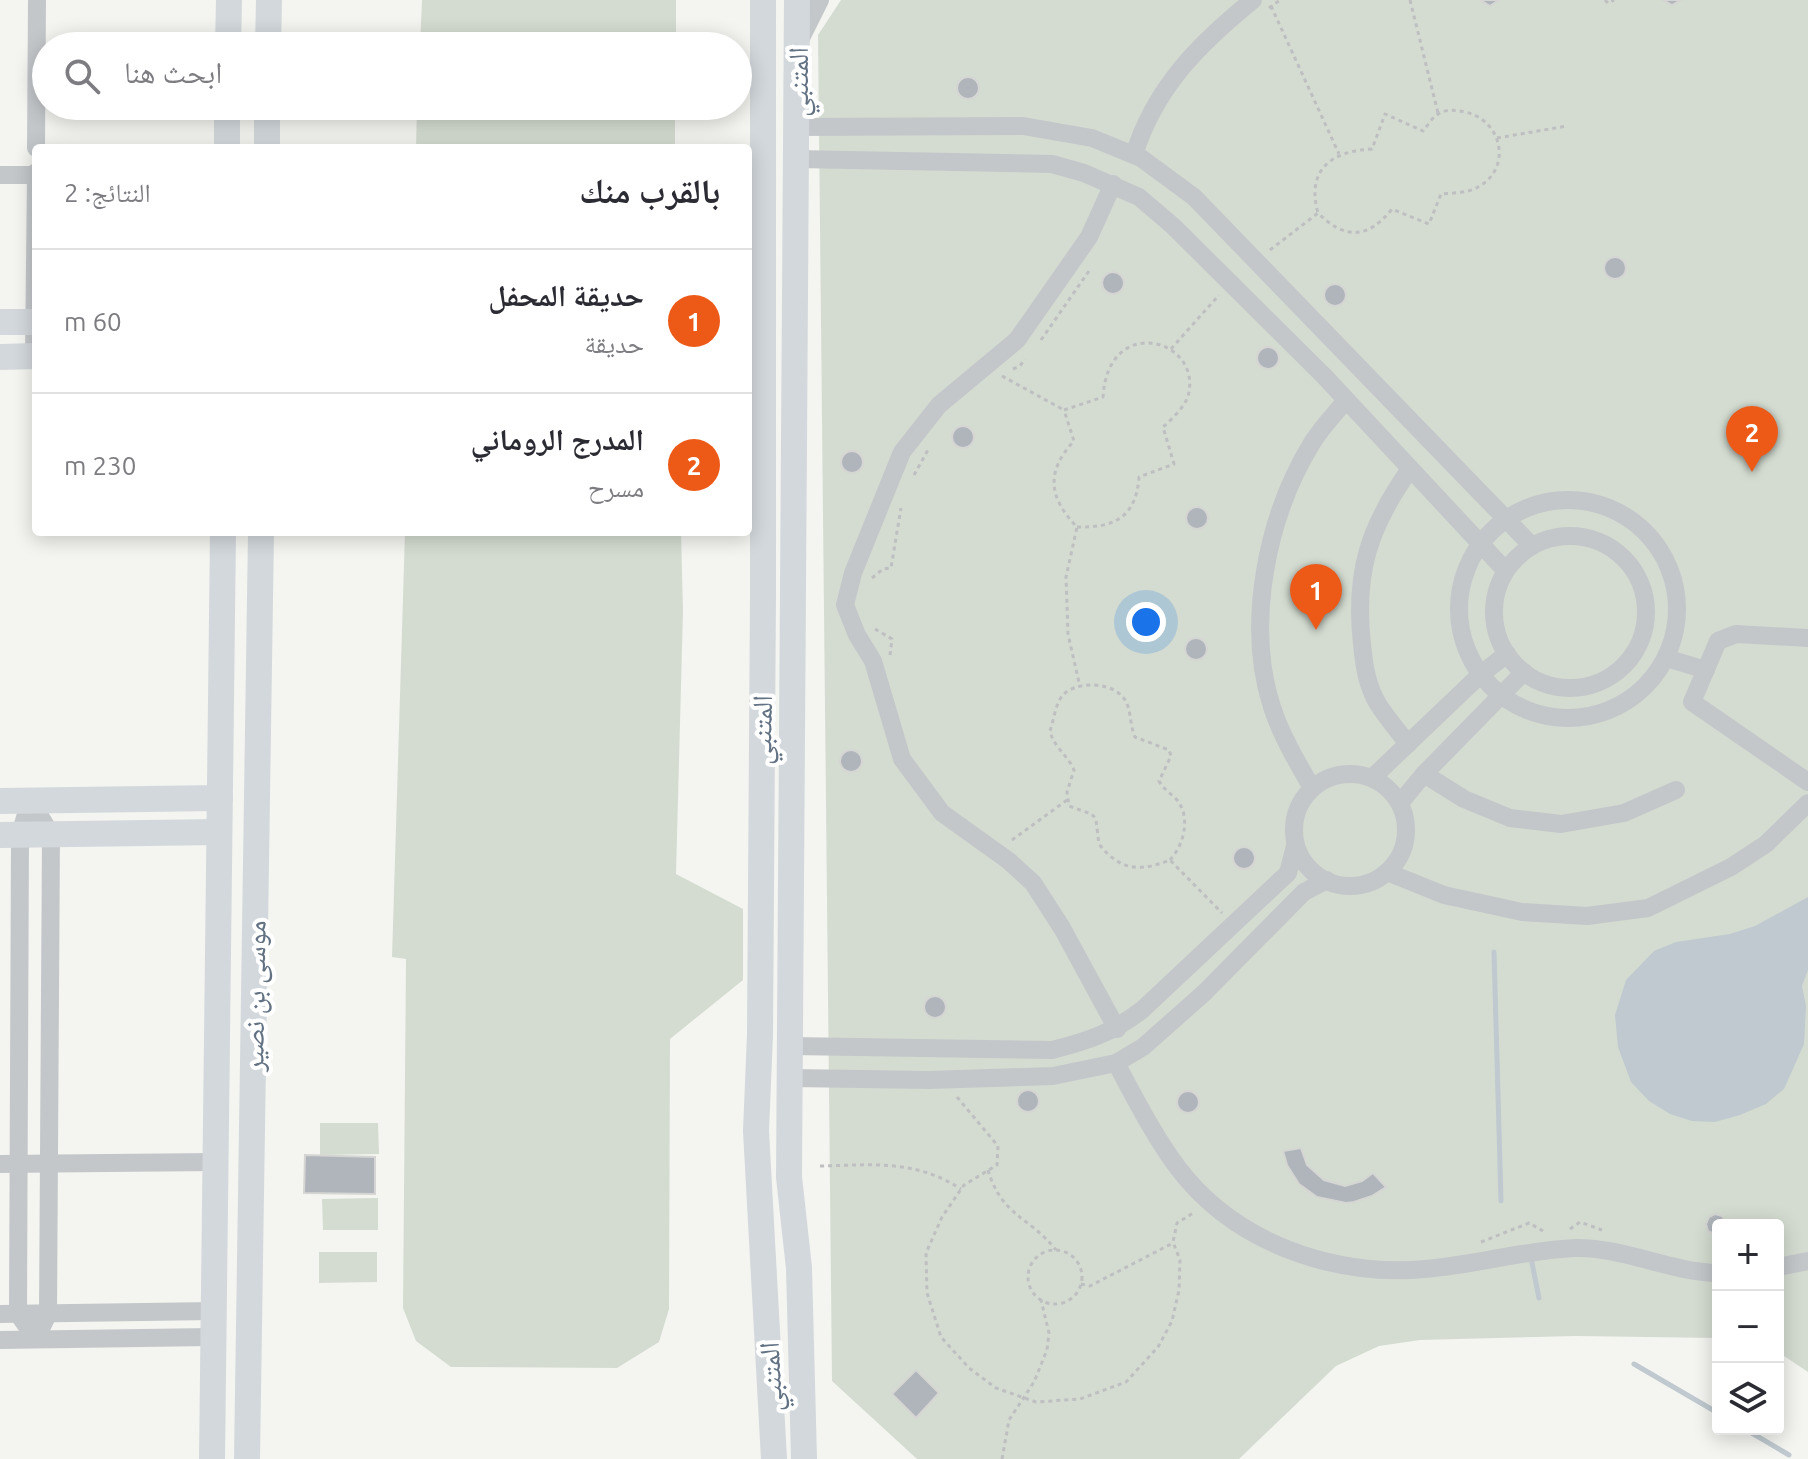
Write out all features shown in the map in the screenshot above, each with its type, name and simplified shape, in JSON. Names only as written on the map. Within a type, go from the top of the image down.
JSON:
[{"type":"street","points":[[37,0],[37,32]]},
{"type":"street","points":[[228,32],[229,0]]},
{"type":"street","points":[[268,32],[269,0]]},
{"type":"street","name":"المتنبي","points":[[763,0],[763,594],[760,1035],[756,1131],[774,1459]]},
{"type":"street","name":"المتنبي","points":[[797,0],[789,1177],[799,1268],[804,1459]]},
{"type":"street","points":[[797,46],[820,0]]},
{"type":"street","points":[[1134,155],[1142,130],[1182,66],[1210,35],[1262,3]]},
{"type":"street","points":[[36,120],[36,144]]},
{"type":"street","points":[[227,120],[227,144]]},
{"type":"street","points":[[267,120],[267,144]]},
{"type":"street","points":[[797,127],[1023,126],[1092,138],[1134,155],[1194,197],[1532,546]]},
{"type":"street","points":[[797,159],[1052,164],[1113,184],[1139,197],[1346,400],[1505,570]]},
{"type":"street","points":[[0,175],[32,173]]},
{"type":"street","points":[[1113,184],[1089,237],[1017,340],[939,405],[902,452],[853,573],[845,605],[857,635],[873,661],[902,759],[942,813],[1009,861],[1033,883],[1062,928],[1117,1029]]},
{"type":"street","points":[[0,322],[32,322]]},
{"type":"street","points":[[0,357],[32,356]]},
{"type":"street","points":[[1312,788],[1290,749],[1272,707],[1261,657],[1262,593],[1282,503],[1312,442],[1346,400]]},
{"type":"street","points":[[1408,744],[1377,702],[1364,668],[1360,577],[1375,529],[1393,493],[1410,469]]},
{"type":"street","points":[[1579,499],[1616,509],[1647,532],[1669,563],[1678,599],[1675,637],[1660,669],[1637,695],[1606,712],[1572,718],[1538,714],[1501,694],[1481,674],[1464,644],[1458,609],[1463,575],[1479,544],[1507,518],[1541,502],[1579,499]]},
{"type":"street","points":[[1624,559],[1647,532]]},
{"type":"street","points":[[1570,535],[1596,540],[1618,552],[1624,559],[1635,571],[1645,595],[1646,621],[1639,645],[1625,665],[1605,680],[1581,688],[1556,687],[1532,679],[1513,663],[1499,642],[1493,618],[1495,593],[1505,570],[1522,551],[1545,539],[1570,535]]},
{"type":"street","name":"موسى بن نصير","points":[[212,1459],[223,536]]},
{"type":"street","name":"موسى بن نصير","points":[[247,1459],[261,536]]},
{"type":"street","points":[[1808,638],[1736,634],[1718,641],[1692,702],[1808,782]]},
{"type":"street","points":[[1372,778],[1481,674],[1507,654]]},
{"type":"street","points":[[1666,658],[1706,670]]},
{"type":"street","points":[[1400,803],[1424,774],[1524,672]]},
{"type":"street","points":[[1611,675],[1631,698]]},
{"type":"street","points":[[791,1046],[1052,1050],[1086,1042],[1117,1029],[1142,1010],[1288,873],[1295,846],[1293,828],[1296,810],[1319,782],[1336,775],[1355,773],[1372,778],[1388,788],[1400,803],[1406,821],[1405,840],[1399,858],[1387,872],[1371,882],[1352,886],[1317,876],[1304,863],[1295,846]]},
{"type":"street","points":[[1424,774],[1464,799],[1510,818],[1561,824],[1624,813],[1676,790]]},
{"type":"street","points":[[0,801],[220,798]]},
{"type":"street","points":[[30,800],[51,834],[48,1314],[36,1339]]},
{"type":"street","points":[[30,800],[10,835],[9,1314],[36,1339]]},
{"type":"street","points":[[1387,872],[1444,895],[1522,912],[1587,916],[1648,908],[1731,867],[1766,844],[1808,803]]},
{"type":"street","points":[[10,835],[219,832]]},
{"type":"street","points":[[791,1078],[943,1080],[1053,1076],[1116,1063],[1143,1047],[1204,993],[1304,892],[1327,880]]},
{"type":"street","points":[[1116,1063],[1178,1168],[1215,1207],[1250,1232],[1291,1251],[1337,1264],[1381,1270],[1426,1269],[1577,1248],[1610,1251],[1675,1267],[1712,1272]]},
{"type":"street","points":[[9,1164],[216,1162]]},
{"type":"street","points":[[1784,1266],[1808,1261]]},
{"type":"street","points":[[9,1314],[213,1324]]},
{"type":"street","points":[[0,1340],[213,1324]]},
{"type":"path","points":[[1410,0],[1438,113]]},
{"type":"path","points":[[1605,0],[1608,3],[1614,0]]},
{"type":"path","points":[[1262,3],[1339,154]]},
{"type":"path","points":[[1451,110],[1470,113],[1488,123],[1497,138],[1498,159],[1494,174],[1477,188],[1441,194],[1429,224],[1392,209],[1381,223],[1364,232],[1346,232],[1332,227],[1318,213],[1315,186],[1327,161],[1351,150],[1372,149],[1385,114],[1423,131],[1438,113],[1451,110]]},
{"type":"path","points":[[1497,138],[1567,126]]},
{"type":"path","points":[[1255,262],[1318,213]]},
{"type":"path","points":[[1036,346],[1055,324],[1094,264]]},
{"type":"path","points":[[1171,349],[1230,283]]},
{"type":"path","points":[[1002,376],[1064,410],[1074,441],[1061,457],[1053,489],[1065,514],[1077,527],[1097,527],[1120,520],[1131,509],[1138,492],[1139,477],[1174,464],[1163,427],[1189,395],[1190,377],[1171,349],[1154,342],[1129,347],[1117,355],[1108,368],[1103,397],[1064,410]]},
{"type":"path","points":[[991,383],[1020,366],[1027,357]]},
{"type":"path","points":[[909,484],[933,443]]},
{"type":"path","points":[[867,586],[873,575],[891,568],[901,508]]},
{"type":"path","points":[[1077,527],[1066,577],[1068,634],[1080,687]]},
{"type":"path","points":[[870,625],[892,639],[890,654]]},
{"type":"path","points":[[1098,686],[1121,695],[1126,702],[1135,737],[1161,746],[1170,753],[1159,781],[1184,811],[1185,822],[1179,846],[1170,860],[1145,869],[1122,863],[1099,844],[1097,817],[1093,812],[1069,806],[1067,800],[1074,770],[1057,749],[1050,731],[1063,695],[1080,687],[1098,686]]},
{"type":"path","points":[[1011,841],[1067,800]]},
{"type":"path","points":[[1002,836],[1018,850]]},
{"type":"path","points":[[1170,860],[1233,925]]},
{"type":"path","points":[[943,1080],[998,1146],[997,1165],[961,1189],[942,1217],[926,1253],[927,1293],[941,1337],[969,1368],[996,1388],[1036,1402],[1080,1399],[1126,1382],[1158,1347],[1172,1321],[1179,1290],[1180,1260],[1173,1243],[1177,1223],[1197,1211],[1215,1207]]},
{"type":"path","points":[[820,1166],[900,1165],[944,1178],[961,1189]]},
{"type":"path","points":[[988,1169],[995,1192],[1008,1208],[1056,1250],[1075,1258],[1080,1266],[1081,1284],[1077,1292],[1055,1304],[1041,1300],[1033,1293],[1029,1285],[1029,1268],[1040,1253],[1056,1250]]},
{"type":"path","points":[[1562,1231],[1574,1228],[1580,1222],[1603,1230]]},
{"type":"path","points":[[1472,1245],[1529,1223],[1540,1231],[1551,1231]]},
{"type":"path","points":[[1081,1284],[1090,1286],[1173,1243]]},
{"type":"path","points":[[1002,1459],[1009,1420],[1043,1365],[1047,1350],[1049,1333],[1041,1300]]},
{"type":"shaded area","points":[[422,0],[676,0],[676,32],[421,32]]},
{"type":"shaded area","points":[[841,0],[1808,0],[1808,1372],[1784,1356],[1784,1219],[1712,1219],[1712,1338],[1576,1336],[1420,1340],[1379,1346],[1336,1366],[1239,1459],[917,1459],[832,1381],[818,35]]},
{"type":"shaded area","points":[[417,120],[675,120],[675,144],[416,144]]},
{"type":"shaded area","points":[[405,536],[681,536],[683,611],[676,874],[743,909],[743,980],[670,1039],[669,1309],[659,1342],[617,1368],[451,1367],[416,1341],[403,1308],[406,959],[392,957]]},
{"type":"shaded area","points":[[1808,897],[1808,970],[1802,986],[1806,1006],[1804,1044],[1784,1089],[1766,1104],[1715,1122],[1692,1121],[1670,1114],[1649,1101],[1631,1082],[1618,1047],[1615,1015],[1626,980],[1654,951],[1676,942],[1730,934],[1755,926]]},
{"type":"shaded area","points":[[320,1123],[378,1123],[379,1154],[320,1155]]},
{"type":"shaded area","points":[[378,1198],[378,1230],[323,1230],[322,1199]]},
{"type":"shaded area","points":[[319,1252],[377,1252],[377,1282],[319,1283]]},
{"type":"building","points":[[1480,0],[1499,0],[1490,6]]},
{"type":"building","points":[[1663,0],[1681,0],[1672,5]]},
{"type":"building","points":[[968,77],[979,88],[968,99],[957,88]]},
{"type":"building","points":[[1615,257],[1626,268],[1615,279],[1604,268]]},
{"type":"building","points":[[1113,272],[1124,283],[1113,294],[1102,283]]},
{"type":"building","points":[[1335,284],[1346,295],[1335,306],[1324,295]]},
{"type":"building","points":[[1268,347],[1279,358],[1268,369],[1257,358]]},
{"type":"building","points":[[963,426],[974,437],[963,448],[952,437]]},
{"type":"building","points":[[852,451],[863,462],[852,473],[841,462]]},
{"type":"building","points":[[1197,507],[1208,518],[1197,529],[1186,518]]},
{"type":"building","points":[[1196,638],[1207,649],[1196,660],[1185,649]]},
{"type":"building","points":[[851,750],[862,761],[851,772],[840,761]]},
{"type":"building","points":[[1244,847],[1255,858],[1244,869],[1233,858]]},
{"type":"building","points":[[935,996],[946,1007],[935,1018],[924,1007]]},
{"type":"building","points":[[1028,1090],[1039,1101],[1028,1112],[1017,1101]]},
{"type":"building","points":[[1188,1091],[1199,1102],[1188,1113],[1177,1102]]},
{"type":"building","points":[[1301,1148],[1307,1165],[1324,1180],[1345,1186],[1362,1181],[1373,1173],[1386,1187],[1354,1202],[1317,1197],[1299,1184],[1287,1165],[1283,1151]]},
{"type":"building","points":[[305,1155],[375,1157],[375,1194],[304,1193]]},
{"type":"building","points":[[1715,1214],[1724,1219],[1712,1219],[1712,1233],[1706,1224],[1709,1217]]},
{"type":"building","points":[[916,1370],[939,1393],[916,1418],[892,1394]]},
{"type":"waterway","points":[[1494,952],[1501,1201]]},
{"type":"waterway","points":[[1531,1258],[1539,1298]]},
{"type":"waterway","points":[[1634,1364],[1712,1410]]},
{"type":"waterway","points":[[1755,1435],[1789,1455]]},
{"type":"place","name":"المدرج الروماني","points":[[1752,472]]},
{"type":"place","name":"حديقة المحفل","points":[[1316,630]]}]
